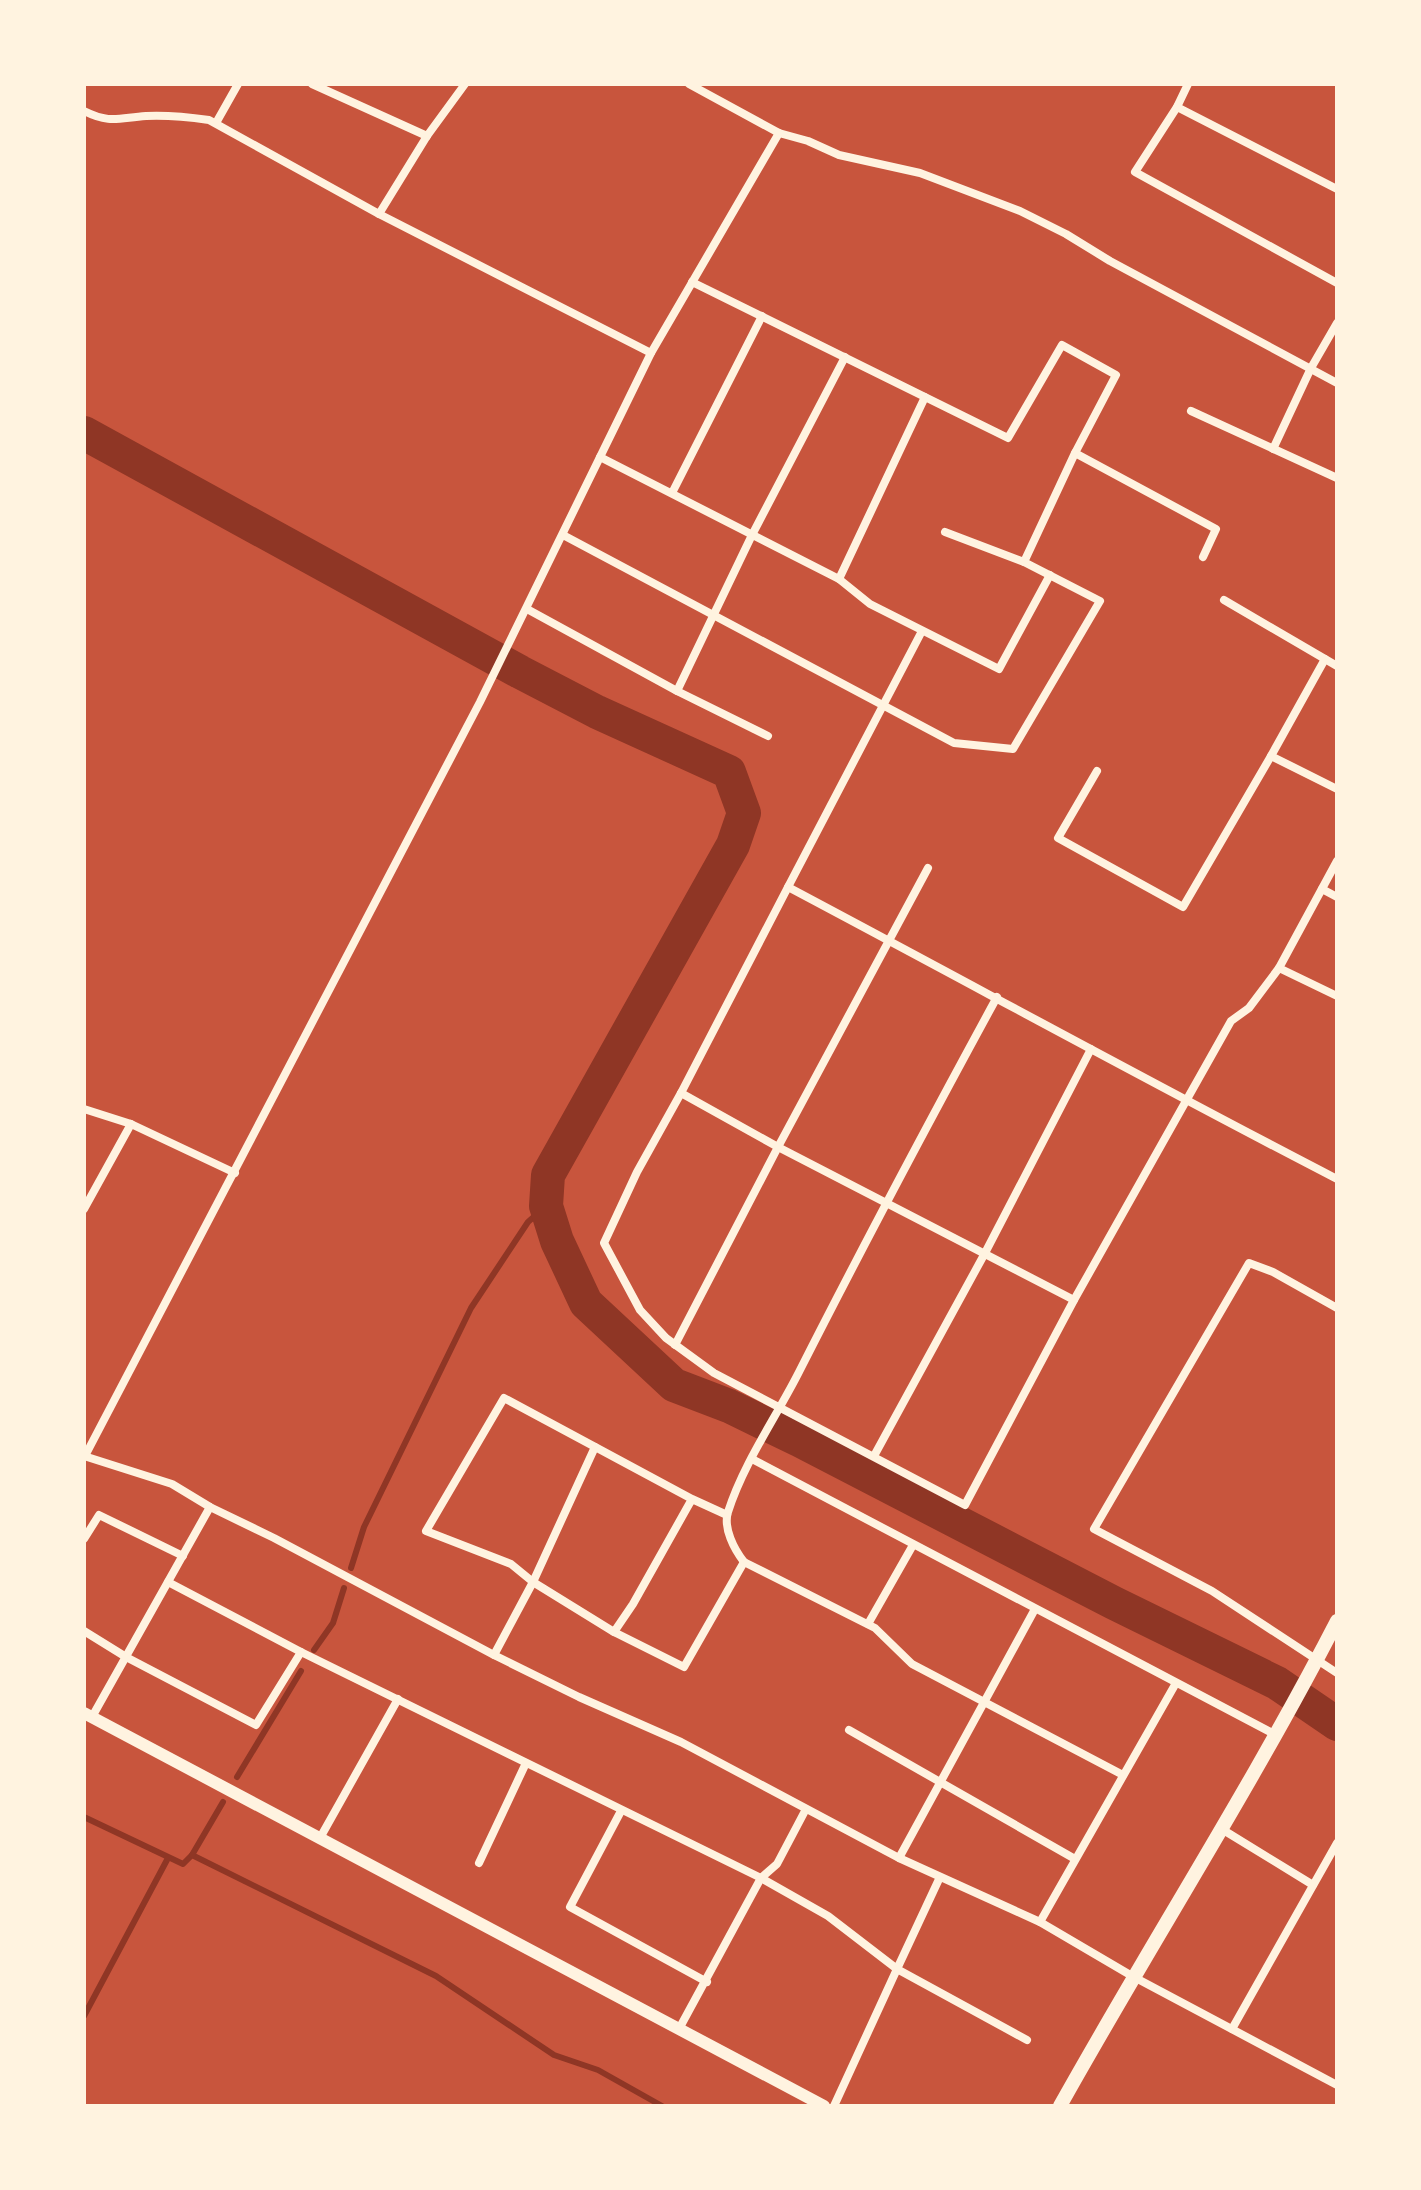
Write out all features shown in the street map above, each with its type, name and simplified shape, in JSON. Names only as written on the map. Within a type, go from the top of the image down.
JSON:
[{"type":"main road","points":[[1060,2106],[1132,1976],[1276,1735],[1337,1621]]},
{"type":"main road","points":[[88,1715],[824,2106]]},
{"type":"street","points":[[216,123],[238,84]]},
{"type":"street","points":[[312,84],[427,136]]},
{"type":"street","points":[[379,214],[427,136],[465,84]]},
{"type":"street","points":[[689,84],[779,133],[808,141],[839,155],[920,173],[1020,211],[1337,383]]},
{"type":"street","points":[[1188,84],[1177,107],[1135,172],[1337,283]]},
{"type":"street","points":[[1177,107],[1337,189]]},
{"type":"street","points":[[84,111],[102,120],[185,116],[216,123],[379,214],[651,353]]},
{"type":"street","points":[[779,133],[651,353],[480,702],[406,838],[235,1173],[203,1228],[85,1456],[172,1484],[210,1507],[494,1655],[681,1742],[899,1858],[1040,1922],[1132,1976],[1335,2081]]},
{"type":"street","points":[[692,282],[1008,438],[1062,345],[1116,375],[1024,562]]},
{"type":"street","points":[[672,493],[762,316]]},
{"type":"street","points":[[1273,449],[1311,368],[1337,323]]},
{"type":"street","points":[[677,691],[752,535],[845,357]]},
{"type":"street","points":[[839,579],[925,397]]},
{"type":"street","points":[[1191,411],[1337,478]]},
{"type":"street","points":[[1075,453],[1216,529],[1203,557]]},
{"type":"street","points":[[600,457],[839,579],[870,604],[999,669],[1050,575]]},
{"type":"street","points":[[563,535],[954,743],[1013,749],[1100,601],[1024,562],[945,532]]},
{"type":"street","points":[[1224,600],[1337,666]]},
{"type":"street","points":[[527,609],[677,691],[768,736]]},
{"type":"street","points":[[922,631],[637,1172],[604,1243],[640,1310],[675,1345],[714,1373],[965,1505],[1074,1300],[1231,1021],[1249,1008],[1279,968],[1337,861]]},
{"type":"street","points":[[1097,771],[1058,838],[1183,907],[1325,659]]},
{"type":"street","points":[[1271,756],[1337,789]]},
{"type":"street","points":[[675,1345],[928,868]]},
{"type":"street","points":[[788,887],[997,997],[1186,1102],[1337,1179]]},
{"type":"street","points":[[1322,889],[1337,897]]},
{"type":"street","points":[[1279,968],[1337,996]]},
{"type":"street","points":[[997,997],[885,1202],[782,1407],[752,1459],[727,1515],[731,1542],[744,1562],[868,1624],[885,1636],[912,1664],[1123,1775]]},
{"type":"street","points":[[874,1456],[985,1253],[1091,1049]]},
{"type":"street","points":[[681,1093],[778,1147],[1074,1300]]},
{"type":"street","points":[[84,1109],[131,1124],[235,1173]]},
{"type":"street","points":[[84,1209],[131,1124]]},
{"type":"street","points":[[1337,1308],[1273,1272],[1249,1263],[1094,1529],[1212,1591],[1337,1673]]},
{"type":"street","points":[[727,1515],[504,1398],[426,1531],[511,1564],[533,1582],[614,1632],[684,1667],[744,1562]]},
{"type":"street","points":[[494,1655],[533,1582],[595,1447]]},
{"type":"street","points":[[752,1459],[1276,1735]]},
{"type":"street","points":[[614,1632],[692,1499]]},
{"type":"street","points":[[88,1715],[126,1657],[210,1507]]},
{"type":"street","points":[[84,1539],[99,1515],[183,1556]]},
{"type":"street","points":[[868,1624],[913,1545]]},
{"type":"street","points":[[168,1582],[301,1652],[761,1878],[828,1916],[897,1969],[1027,2040]]},
{"type":"street","points":[[899,1858],[1035,1609]]},
{"type":"street","points":[[84,1631],[126,1657],[256,1725],[301,1652]]},
{"type":"street","points":[[1040,1922],[1176,1683]]},
{"type":"street","points":[[320,1838],[398,1699]]},
{"type":"street","points":[[849,1730],[1075,1859]]},
{"type":"street","points":[[479,1863],[526,1763]]},
{"type":"street","points":[[679,2029],[761,1878],[777,1864],[806,1809]]},
{"type":"street","points":[[621,1811],[570,1907],[707,1982]]},
{"type":"street","points":[[1220,1828],[1313,1885]]},
{"type":"street","points":[[1232,2029],[1337,1843]]},
{"type":"street","points":[[834,2106],[940,1877]]},
{"type":"waterway","points":[[84,433],[520,672],[597,712],[729,772],[744,813],[733,845],[548,1175],[546,1206],[557,1241],[586,1303],[674,1385],[729,1406],[799,1440],[1114,1603],[1277,1683],[1337,1724]]},
{"type":"waterway","points":[[351,1568],[364,1527],[471,1308],[528,1222],[546,1206]]},
{"type":"waterway","points":[[314,1650],[333,1623],[344,1588]]},
{"type":"waterway","points":[[237,1777],[301,1671]]},
{"type":"waterway","points":[[192,1855],[223,1802]]},
{"type":"waterway","points":[[84,1817],[183,1864],[192,1855],[436,1976],[554,2055],[598,2070],[662,2106]]},
{"type":"waterway","points":[[84,2016],[168,1858]]}]
